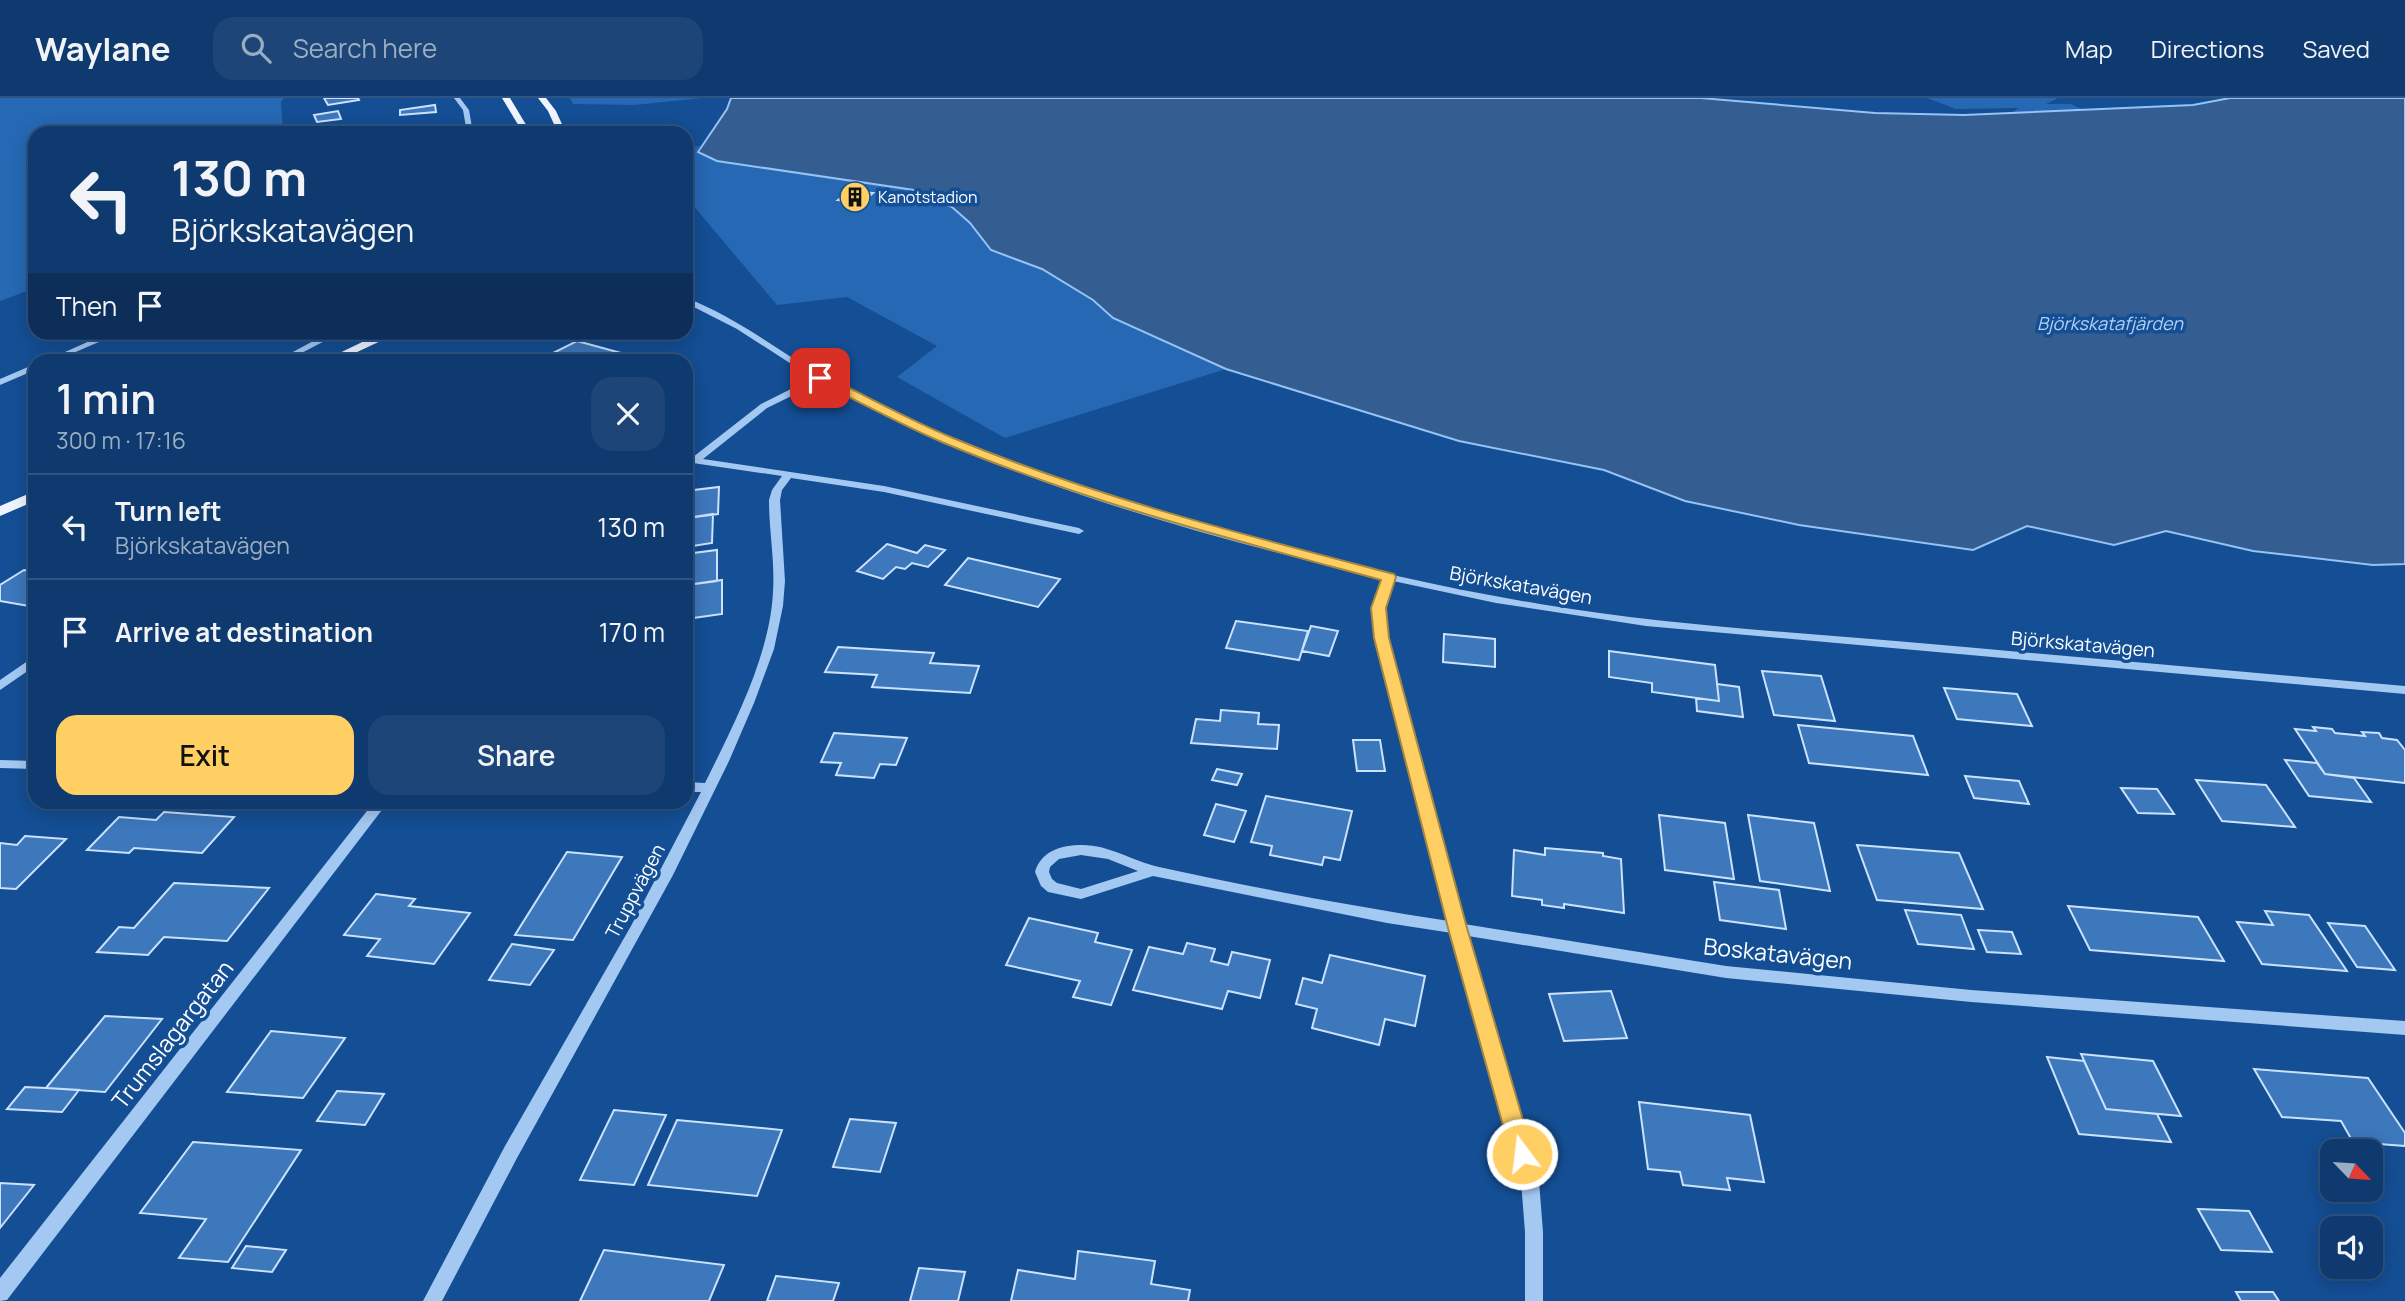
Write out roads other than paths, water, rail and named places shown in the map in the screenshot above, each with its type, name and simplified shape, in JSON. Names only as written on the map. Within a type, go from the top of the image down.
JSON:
[{"type":"main road","points":[[506,98],[523,126]]},
{"type":"main road","points":[[542,98],[559,126]]},
{"type":"main road","points":[[335,354],[360,340]]},
{"type":"main road","points":[[344,354],[376,340]]},
{"type":"main road","points":[[0,512],[28,498]]},
{"type":"street","points":[[457,98],[467,110],[469,126]]},
{"type":"street","name":"Björkskatavägen","points":[[693,303],[721,316],[820,378],[947,440],[1079,489],[1176,520],[1389,577],[1498,600],[1673,625],[2405,690]]},
{"type":"street","points":[[65,354],[99,340]]},
{"type":"street","points":[[294,354],[322,340]]},
{"type":"street","points":[[0,382],[28,370]]},
{"type":"street","points":[[693,457],[764,406],[820,378]]},
{"type":"street","points":[[693,459],[884,489],[1079,531]]},
{"type":"street","name":"Truppvägen","points":[[432,1301],[696,818],[752,693],[773,631],[780,582],[774,499],[776,489],[788,475]]},
{"type":"street","points":[[1389,577],[1378,608],[1381,638],[1458,928],[1530,1181],[1534,1232],[1534,1301]]},
{"type":"street","points":[[0,686],[28,665]]},
{"type":"street","points":[[0,764],[28,765]]},
{"type":"street","points":[[693,787],[709,788]]},
{"type":"street","name":"Trumslagargatan","points":[[0,1293],[376,809]]},
{"type":"street","name":"Boskatavägen","points":[[1153,871],[1081,894],[1053,888],[1042,872],[1044,864],[1055,854],[1081,850],[1119,856],[1153,871],[1387,917],[1726,972],[1971,996],[2405,1028]]},
{"type":"water","name":"Björkskatafjärden","points":[[731,98],[1701,98],[1875,113],[1964,115],[2193,105],[2230,98],[2405,98],[2405,564],[2373,565],[2253,551],[2166,531],[2114,545],[2027,526],[1973,550],[1799,525],[1685,501],[1604,470],[1459,441],[1226,369],[1113,318],[1093,300],[1042,269],[991,250],[970,223],[952,207],[914,190],[717,161],[698,152],[727,109]]},
{"type":"place","name":"Kanotstadion","points":[[855,197]]}]
